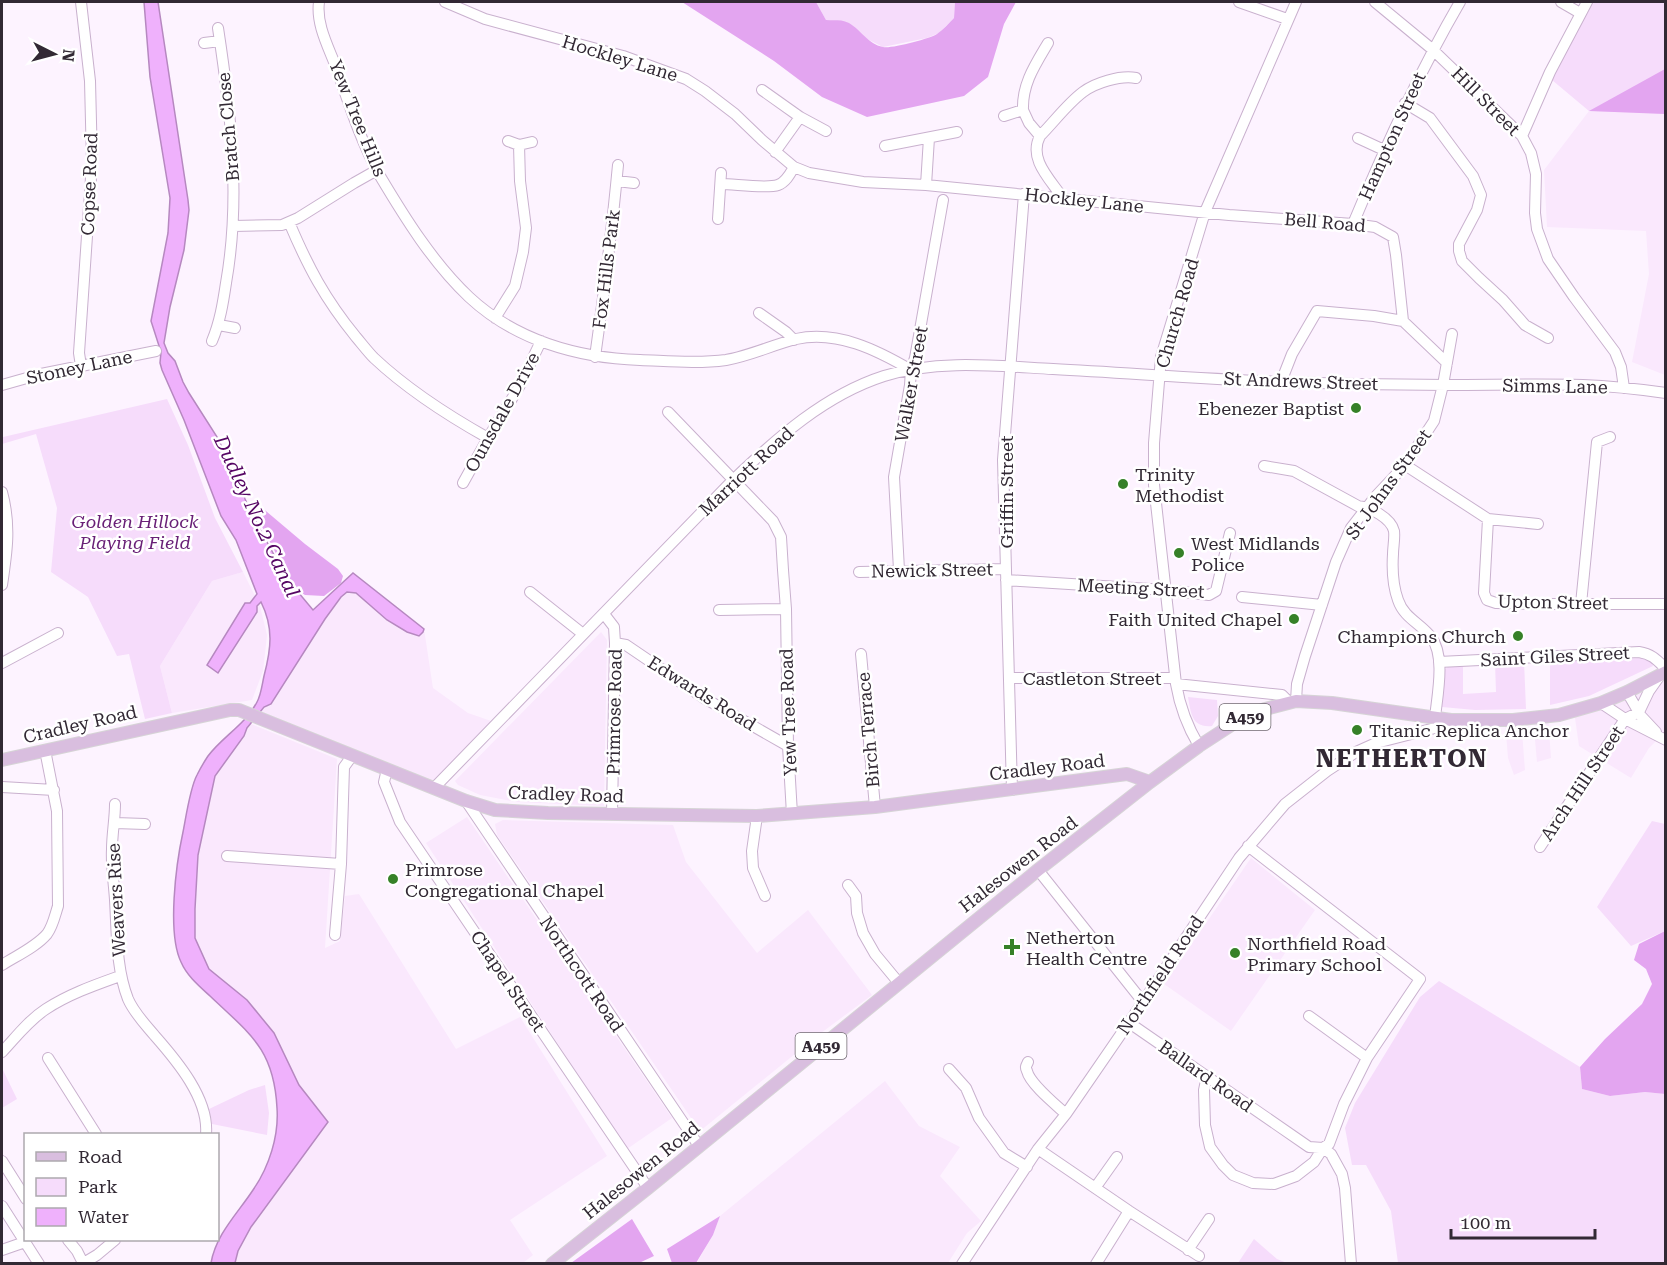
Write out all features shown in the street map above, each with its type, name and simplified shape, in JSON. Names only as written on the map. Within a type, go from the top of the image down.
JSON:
[{"type":"main road","name":"A459","points":[[1601,703],[1664,672]]},
{"type":"main road","name":"Halesowen Road","points":[[552,1263],[648,1188],[1038,870],[1150,782],[1239,720],[1292,701],[1332,703],[1450,720],[1513,720],[1559,715],[1601,703]]},
{"type":"main road","name":"Cradley Road","points":[[2,760],[230,710],[243,711],[270,721],[352,756],[466,801],[495,810],[757,816],[875,807],[1128,774],[1150,782]]},
{"type":"street","name":"Copse Road","points":[[81,2],[90,81],[92,163],[79,353],[81,366]]},
{"type":"street","name":"Yew Tree Hills","points":[[319,2],[320,22],[357,127],[377,170],[403,214],[438,262],[469,297],[495,318],[541,341],[567,351],[595,357],[664,362],[706,362],[728,360],[794,340],[822,337],[853,343],[886,355],[911,370]]},
{"type":"street","name":"Hockley Lane","points":[[445,2],[485,19],[623,56],[686,79],[735,114],[794,167],[809,173],[863,182],[926,185],[1205,212]]},
{"type":"street","points":[[1239,2],[1287,19]]},
{"type":"street","name":"Church Road","points":[[1199,746],[1189,730],[1180,707],[1175,681],[1154,485],[1153,462],[1161,357],[1205,212],[1296,2]]},
{"type":"street","name":"Hill Street","points":[[1375,2],[1432,49],[1522,136],[1531,153],[1536,174],[1537,229],[1548,260],[1615,352],[1621,367],[1624,388]]},
{"type":"street","name":"Hampton Street","points":[[1353,224],[1405,103],[1432,49],[1460,2]]},
{"type":"street","points":[[1561,2],[1580,13]]},
{"type":"street","points":[[1522,136],[1550,72],[1587,2]]},
{"type":"street","name":"Bratch Close","points":[[212,341],[219,326],[231,257],[234,190],[231,120],[218,28]]},
{"type":"street","points":[[204,43],[220,41]]},
{"type":"street","points":[[1040,136],[1029,123],[1023,110],[1023,100],[1026,83],[1048,43]]},
{"type":"street","points":[[1062,197],[1037,160],[1036,144],[1040,136],[1084,91],[1125,76],[1136,78]]},
{"type":"street","points":[[762,90],[800,117],[826,131]]},
{"type":"street","points":[[1405,103],[1430,118],[1473,176],[1481,195],[1477,210],[1459,244],[1462,261],[1503,300],[1525,325],[1548,338]]},
{"type":"street","points":[[1004,116],[1023,110]]},
{"type":"street","points":[[775,152],[800,117]]},
{"type":"street","points":[[885,146],[957,132]]},
{"type":"street","points":[[926,185],[929,138]]},
{"type":"street","points":[[1358,138],[1384,150]]},
{"type":"street","points":[[508,141],[519,145],[532,142]]},
{"type":"street","points":[[495,318],[515,286],[524,252],[526,228],[520,182],[519,145]]},
{"type":"street","name":"Fox Hills Park","points":[[595,357],[608,266],[618,165]]},
{"type":"street","points":[[718,219],[721,178],[769,186],[786,179],[794,167]]},
{"type":"street","points":[[233,226],[282,225],[377,170]]},
{"type":"street","points":[[617,181],[634,183]]},
{"type":"street","name":"Griffin Street","points":[[1012,790],[1003,460],[1024,194]]},
{"type":"street","name":"Walker Street","points":[[899,570],[894,477],[911,370],[943,200]]},
{"type":"street","name":"Bell Road","points":[[1205,212],[1375,227],[1393,237],[1403,321]]},
{"type":"street","points":[[289,222],[324,294],[372,357],[426,401],[488,438]]},
{"type":"street","points":[[1281,382],[1292,354],[1317,311],[1403,321],[1447,363]]},
{"type":"street","points":[[759,314],[794,340]]},
{"type":"street","points":[[219,326],[235,328]]},
{"type":"street","name":"St Johns Street","points":[[1292,701],[1336,562],[1351,528],[1406,465],[1434,421],[1452,334]]},
{"type":"street","name":"Ounsdale Drive","points":[[464,483],[519,387],[541,341]]},
{"type":"street","name":"Stoney Lane","points":[[2,385],[41,374],[156,351]]},
{"type":"street","name":"Marriott Road","points":[[434,788],[733,480],[786,432],[831,400],[884,376],[939,366],[1159,374]]},
{"type":"street","name":"St Andrews Street","points":[[1159,374],[1281,382],[1443,385]]},
{"type":"street","name":"Simms Lane","points":[[1443,385],[1584,385],[1665,393]]},
{"type":"street","name":"Yew Tree Road","points":[[668,412],[773,521],[781,537],[786,609],[788,746],[792,814]]},
{"type":"street","points":[[1581,604],[1592,441],[1610,437]]},
{"type":"street","points":[[1406,465],[1488,519],[1538,524]]},
{"type":"street","points":[[1264,466],[1294,471],[1358,506],[1367,507],[1383,516],[1392,525],[1393,572],[1398,599],[1403,611],[1432,638],[1439,662],[1435,718]]},
{"type":"street","points":[[2,497],[8,528],[8,549],[2,585]]},
{"type":"street","name":"Upton Street","points":[[1488,519],[1485,593],[1487,600],[1496,603],[1665,604]]},
{"type":"street","name":"Meeting Street","points":[[1006,580],[1166,590],[1209,595],[1216,591],[1230,533]]},
{"type":"street","name":"Newick Street","points":[[859,572],[1006,569]]},
{"type":"street","points":[[530,592],[583,634]]},
{"type":"street","points":[[1242,597],[1322,605]]},
{"type":"street","points":[[719,610],[786,609]]},
{"type":"street","name":"Primrose Road","points":[[604,614],[614,627],[615,643],[612,814]]},
{"type":"street","points":[[2,663],[58,633]]},
{"type":"street","name":"Edwards Road","points":[[615,643],[626,645],[704,698],[788,746]]},
{"type":"street","name":"Saint Giles Street","points":[[1439,662],[1639,652],[1657,659],[1664,672]]},
{"type":"street","name":"Birch Terrace","points":[[861,654],[875,807]]},
{"type":"street","points":[[1625,719],[1639,712],[1649,691],[1664,672]]},
{"type":"street","name":"Castleton Street","points":[[1010,678],[1175,681],[1282,695],[1292,701]]},
{"type":"street","points":[[1627,692],[1639,712],[1663,738]]},
{"type":"street","points":[[1601,703],[1625,719],[1663,738]]},
{"type":"street","points":[[1403,735],[1410,729],[1413,715]]},
{"type":"street","name":"Arch Hill Street","points":[[1540,847],[1625,719]]},
{"type":"street","name":"Northfield Road","points":[[962,1263],[1038,1149],[1066,1113],[1143,1002],[1239,858],[1285,804],[1327,771],[1356,752],[1376,743],[1439,727],[1450,720]]},
{"type":"street","points":[[2,965],[38,942],[47,933],[58,906],[57,811],[45,750]]},
{"type":"street","points":[[335,934],[341,864],[344,767],[352,756]]},
{"type":"street","name":"Chapel Street","points":[[387,769],[384,782],[400,822],[648,1188]]},
{"type":"street","points":[[2,787],[54,790]]},
{"type":"street","name":"Northcott Road","points":[[466,801],[699,1146]]},
{"type":"street","name":"Weavers Rise","points":[[114,804],[115,823],[112,850],[120,976],[129,1001],[138,1016],[186,1076],[202,1104],[206,1133]]},
{"type":"street","points":[[757,816],[752,851],[753,868],[765,896]]},
{"type":"street","name":"Weavers Rise","points":[[115,823],[145,824]]},
{"type":"street","points":[[1206,1076],[1204,1119],[1210,1147],[1216,1155],[1233,1175],[1253,1183],[1274,1184],[1285,1181],[1296,1176],[1314,1162],[1323,1148],[1329,1144],[1344,1104],[1367,1058],[1420,979],[1248,846]]},
{"type":"street","points":[[227,856],[341,864]]},
{"type":"street","points":[[1038,870],[1143,1002]]},
{"type":"street","points":[[848,885],[856,896],[857,913],[863,933],[875,954],[899,983]]},
{"type":"street","name":"Weavers Rise","points":[[2,1052],[45,1009],[76,992],[120,976]]},
{"type":"street","points":[[1309,1016],[1367,1058]]},
{"type":"street","name":"Ballard Road","points":[[1128,1022],[1284,1131],[1309,1147],[1323,1148]]},
{"type":"street","points":[[48,1058],[95,1133]]},
{"type":"street","points":[[1028,1062],[1027,1074],[1066,1113]]},
{"type":"street","points":[[949,1069],[966,1088],[979,1118],[1004,1153],[1027,1167]]},
{"type":"street","points":[[1323,1148],[1331,1154],[1342,1174],[1351,1263]]},
{"type":"street","points":[[1038,1149],[1198,1256]]},
{"type":"street","points":[[1095,1188],[1116,1157]]},
{"type":"street","points":[[2,1161],[24,1196]]},
{"type":"street","points":[[2,1206],[24,1240]]},
{"type":"street","points":[[1096,1263],[1129,1211]]},
{"type":"street","points":[[1188,1250],[1209,1219]]},
{"type":"street","points":[[70,1241],[78,1251],[82,1263],[97,1255],[113,1241]]},
{"type":"street","points":[[2,1250],[25,1242],[39,1263]]},
{"type":"shaded area","points":[[682,2],[816,2],[826,20],[849,23],[873,43],[887,47],[910,43],[937,34],[954,18],[955,2],[1016,2],[1004,24],[988,77],[964,96],[867,117],[822,97],[774,61]]},
{"type":"shaded area","points":[[1665,69],[1665,114],[1589,111]]},
{"type":"shaded area","points":[[1589,111],[1665,114],[1665,375],[1632,362],[1649,274],[1646,231],[1547,227],[1544,170]]},
{"type":"shaded area","points":[[254,503],[338,569],[343,576],[341,583],[324,596],[305,595],[296,589],[254,511],[252,506]]},
{"type":"shaded area","points":[[243,572],[260,606],[267,635],[263,671],[252,700],[172,713],[160,666],[212,581]]},
{"type":"shaded area","points":[[353,573],[424,629],[433,688],[468,713],[497,723],[434,788],[253,715]]},
{"type":"shaded area","points":[[601,632],[607,640],[604,806],[516,802],[480,795],[458,785],[455,781]]},
{"type":"shaded area","points":[[1665,672],[1665,740],[1660,737],[1649,748],[1631,778],[1579,746],[1574,711]]},
{"type":"shaded area","points":[[1548,716],[1551,758],[1537,762],[1533,718]]},
{"type":"shaded area","points":[[1521,719],[1525,770],[1514,775],[1508,758],[1505,720]]},
{"type":"shaded area","points":[[251,724],[337,759],[325,948],[340,941],[345,896],[359,894],[456,1049],[520,1017],[607,1156],[510,1220],[533,1255],[523,1263],[235,1263],[238,1251],[251,1227],[328,1122],[299,1085],[274,1033],[247,1000],[209,969],[195,938],[198,855],[215,776]]},
{"type":"shaded area","points":[[467,817],[672,1118],[627,1149],[426,843]]},
{"type":"shaded area","points":[[503,820],[673,825],[686,862],[757,953],[808,910],[872,995],[817,1036],[700,1131],[497,835],[495,824]]},
{"type":"shaded area","name":"Northfield Road Primary School","points":[[1251,858],[1315,910],[1231,1031],[1164,984]]},
{"type":"shaded area","points":[[1665,931],[1665,1094],[1645,1092],[1610,1096],[1582,1089],[1580,1067],[1605,1039],[1642,1004],[1652,984],[1646,969],[1634,960],[1639,944]]},
{"type":"shaded area","points":[[885,1081],[919,1126],[960,1147],[940,1176],[981,1221],[967,1233],[948,1263],[696,1264],[713,1235],[720,1216]]},
{"type":"shaded area","points":[[720,1216],[713,1235],[696,1263],[672,1263],[667,1249]]},
{"type":"shaded area","points":[[632,1219],[654,1256],[639,1263],[571,1263]]},
{"type":"green space","points":[[816,2],[955,2],[954,18],[939,33],[927,38],[883,47],[865,38],[854,27],[826,20]]},
{"type":"green space","points":[[1594,2],[1665,2],[1665,114],[1589,111],[1552,80]]},
{"type":"green space","name":"Golden Hillock Playing Field","points":[[167,399],[188,445],[215,518],[243,572],[212,581],[160,666],[172,713],[145,719],[129,654],[117,656],[88,597],[51,572],[57,508],[36,434],[2,444],[2,433],[3,437]]},
{"type":"green space","points":[[1644,658],[1651,660],[1653,666],[1589,696],[1550,705],[1550,662]]},
{"type":"green space","points":[[1524,661],[1526,709],[1475,710],[1442,707],[1444,670],[1448,667],[1463,666],[1463,694],[1496,692],[1495,663]]},
{"type":"green space","points":[[1188,697],[1217,700],[1218,716],[1212,726],[1200,725],[1196,722]]},
{"type":"green space","points":[[1652,821],[1665,824],[1665,931],[1631,946],[1597,907]]},
{"type":"green space","points":[[1439,981],[1580,1067],[1582,1089],[1610,1096],[1645,1092],[1665,1094],[1665,1263],[1398,1263],[1391,1211],[1366,1165],[1352,1165],[1345,1128],[1355,1103],[1420,997]]},
{"type":"green space","points":[[2,1068],[17,1099],[2,1108]]},
{"type":"green space","points":[[265,1085],[269,1113],[267,1135],[212,1124],[209,1109]]},
{"type":"green space","points":[[1254,1239],[1277,1259],[1287,1263],[1238,1263]]},
{"type":"water","points":[[144,2],[158,2],[189,210],[184,250],[164,343],[168,353],[175,361],[189,393],[219,440],[233,476],[240,481],[245,499],[257,524],[288,580],[313,610],[353,573],[424,629],[419,636],[407,632],[387,620],[356,593],[347,592],[325,619],[271,704],[264,707],[247,728],[244,736],[215,776],[198,855],[195,938],[209,969],[247,1000],[274,1033],[299,1085],[328,1122],[251,1227],[238,1251],[235,1263],[211,1263],[223,1233],[259,1181],[268,1161],[275,1140],[277,1108],[275,1088],[271,1071],[257,1044],[237,1021],[194,980],[181,962],[174,934],[174,898],[180,846],[188,803],[195,781],[208,756],[247,717],[257,702],[268,657],[270,630],[261,602],[218,673],[207,665],[245,603],[250,603],[257,594],[236,540],[221,516],[162,370],[161,352],[151,321],[168,233],[170,198],[150,77]]},
{"type":"place","name":"Ebenezer Baptist","points":[[1356,408]]},
{"type":"place","name":"Trinity Methodist","points":[[1123,484]]},
{"type":"place","name":"West Midlands Police","points":[[1179,553]]},
{"type":"place","name":"Faith United Chapel","points":[[1294,619]]},
{"type":"place","name":"Champions Church","points":[[1518,636]]},
{"type":"place","name":"Titanic Replica Anchor","points":[[1357,730]]},
{"type":"place","name":"Primrose Congregational Chapel","points":[[393,879]]},
{"type":"place","name":"Netherton Health Centre","points":[[1012,947]]},
{"type":"place","name":"Northfield Road Primary School","points":[[1235,953]]},
{"type":"district","name":"NETHERTON","points":[[1402,759]]},
{"type":"water label","name":"Dudley No.2 Canal","points":[[257,516]]}]
